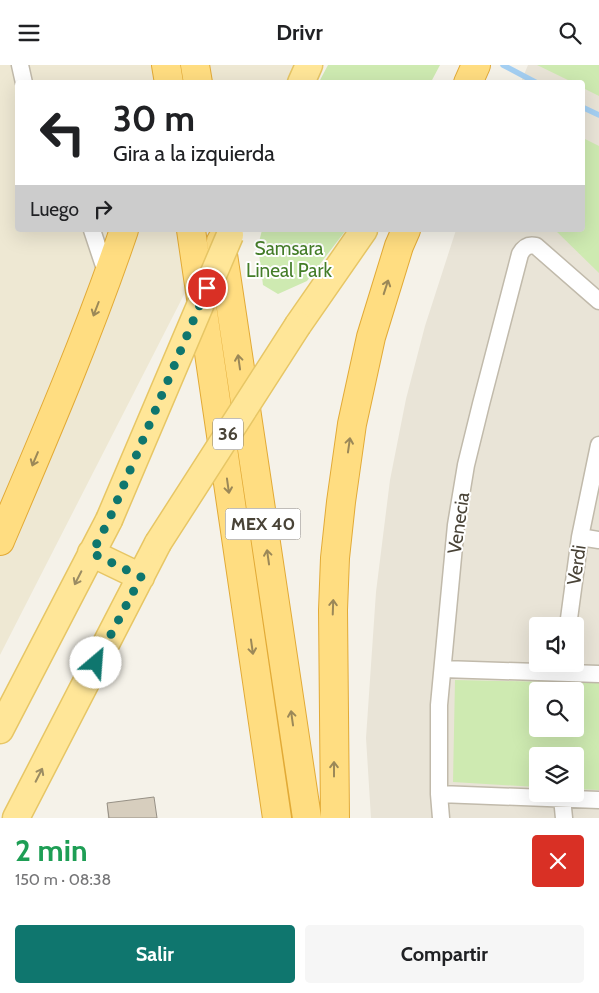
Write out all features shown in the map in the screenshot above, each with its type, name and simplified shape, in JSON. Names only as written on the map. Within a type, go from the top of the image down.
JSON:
[{"type":"highway","points":[[152,80],[154,65]]},
{"type":"highway","points":[[166,65],[168,80]]},
{"type":"highway","points":[[195,65],[198,80]]},
{"type":"highway","points":[[0,541],[56,412],[108,278],[123,232]]},
{"type":"highway","name":"MEX 40","points":[[191,232],[277,818]]},
{"type":"highway","name":"MEX 40","points":[[227,232],[307,818]]},
{"type":"highway","points":[[335,818],[333,609],[335,558],[341,502],[352,424],[371,337],[405,232]]},
{"type":"main road","points":[[302,80],[310,65]]},
{"type":"main road","points":[[0,731],[109,520],[227,232]]},
{"type":"main road","name":"36","points":[[16,818],[158,543],[298,325],[363,232]]},
{"type":"main road","points":[[92,553],[141,577]]},
{"type":"street","points":[[20,65],[23,80]]},
{"type":"street","points":[[93,232],[108,278]]},
{"type":"street","name":"Venecia","points":[[442,818],[438,793],[439,705],[456,525],[466,465],[520,254],[523,249],[527,246],[536,246],[599,301]]},
{"type":"street","name":"Verdi","points":[[569,617],[580,537],[599,445]]},
{"type":"street","points":[[580,537],[599,540]]},
{"type":"street","points":[[443,669],[529,668]]},
{"type":"street","points":[[584,672],[599,674]]},
{"type":"street","points":[[438,793],[529,797]]},
{"type":"street","points":[[584,799],[599,800]]},
{"type":"street","points":[[562,802],[564,818]]},
{"type":"shaded area","points":[[0,65],[301,65],[293,80],[15,80],[15,232],[216,232],[0,655]]},
{"type":"shaded area","points":[[528,65],[599,65],[599,818],[371,818],[366,738],[376,592],[390,480],[406,399],[425,326],[455,232],[585,232],[585,80],[522,80]]},
{"type":"green space","points":[[328,65],[440,65],[432,80],[320,80]]},
{"type":"green space","points":[[537,65],[599,65],[599,96],[585,89],[585,80],[568,80]]},
{"type":"green space","points":[[585,139],[599,146],[599,273],[557,232],[585,232]]},
{"type":"green space","name":"Samsara Lineal Park","points":[[262,232],[344,232],[307,281],[278,294],[263,285],[258,246]]},
{"type":"green space","points":[[455,680],[551,682],[529,682],[529,737],[584,737],[584,683],[599,683],[599,790],[584,789],[584,747],[529,747],[529,787],[453,782]]},
{"type":"building","points":[[154,797],[157,818],[109,818],[107,803]]},
{"type":"waterway","points":[[503,65],[531,80]]},
{"type":"waterway","points":[[585,108],[599,115]]},
{"type":"route","points":[[96,663],[141,577],[92,553],[109,520],[207,288]]}]
